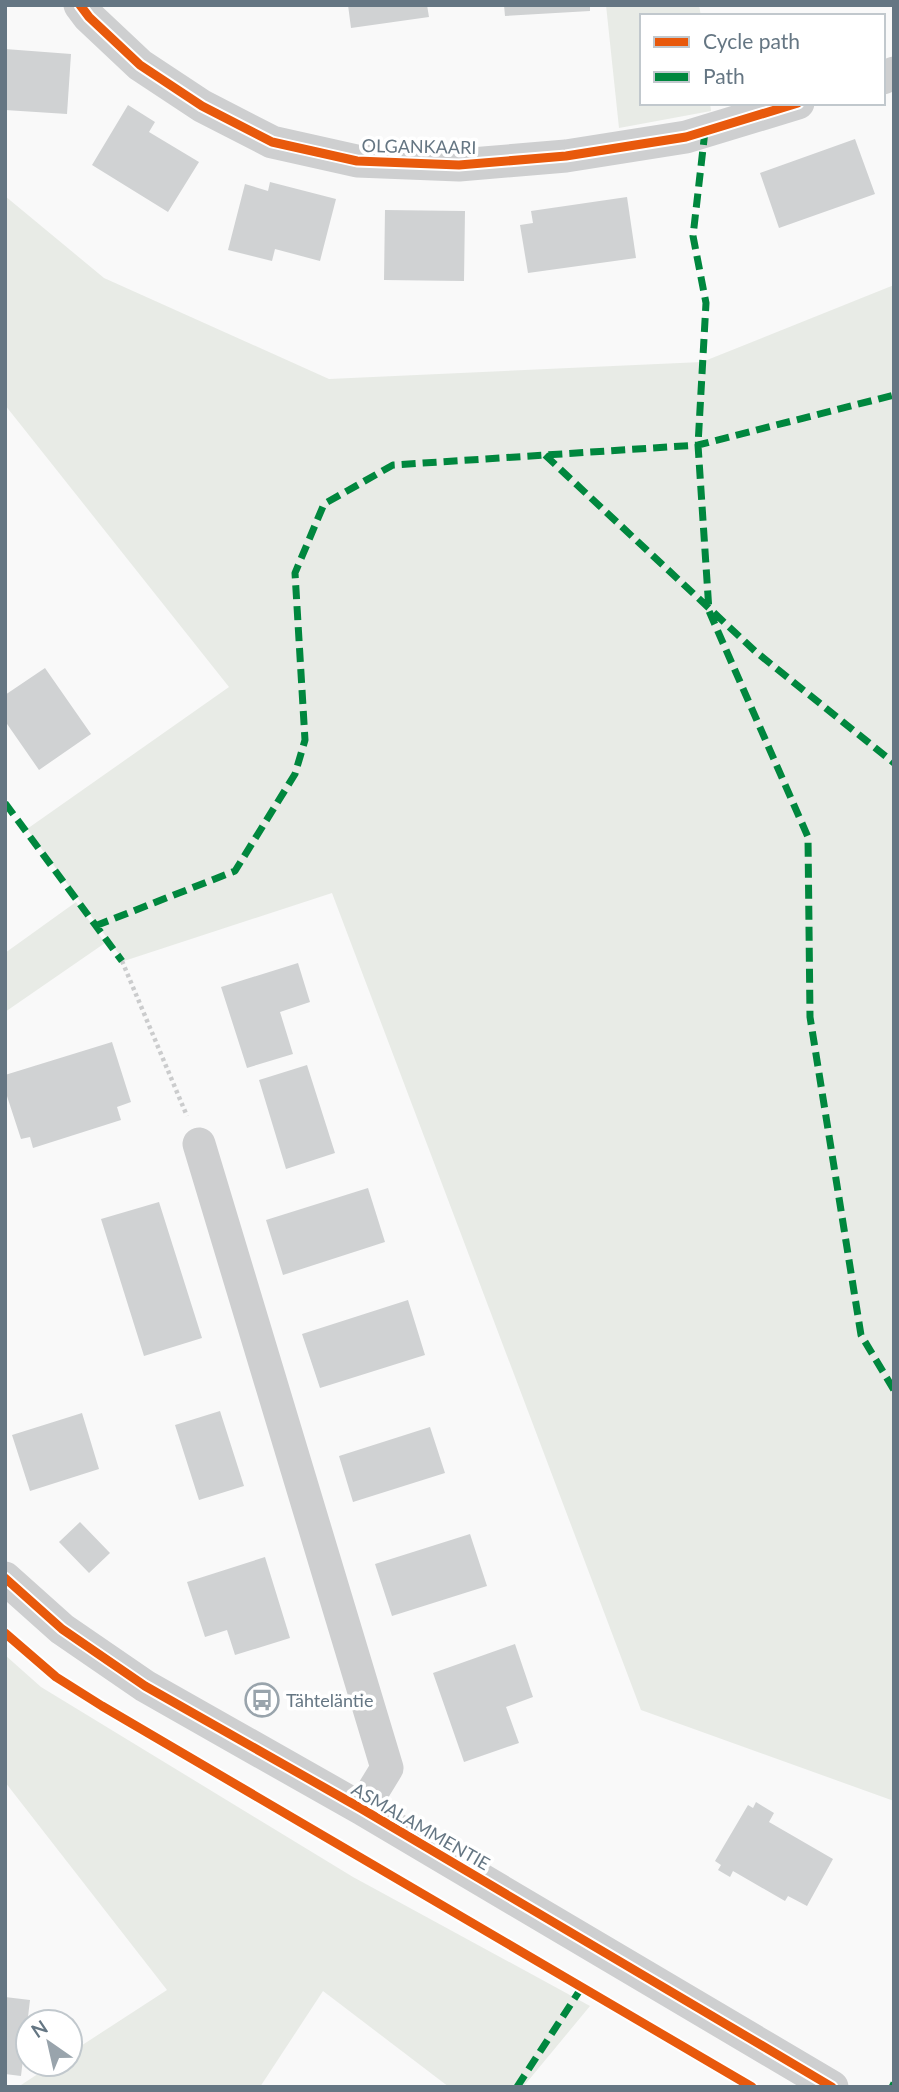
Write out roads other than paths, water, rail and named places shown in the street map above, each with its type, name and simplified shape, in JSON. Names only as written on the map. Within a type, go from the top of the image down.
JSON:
[{"type":"street","name":"OLGANKAARI","points":[[80,5],[89,17],[140,65],[202,106],[272,142],[357,161],[459,165],[566,156],[686,137],[791,105]]},
{"type":"street","points":[[199,1144],[387,1768],[362,1809]]},
{"type":"street","name":"ASMALAMMENTIE","points":[[5,1578],[62,1629],[145,1686],[362,1809],[832,2087]]},
{"type":"place","name":"Tähteläntie","points":[[262,1700]]}]
